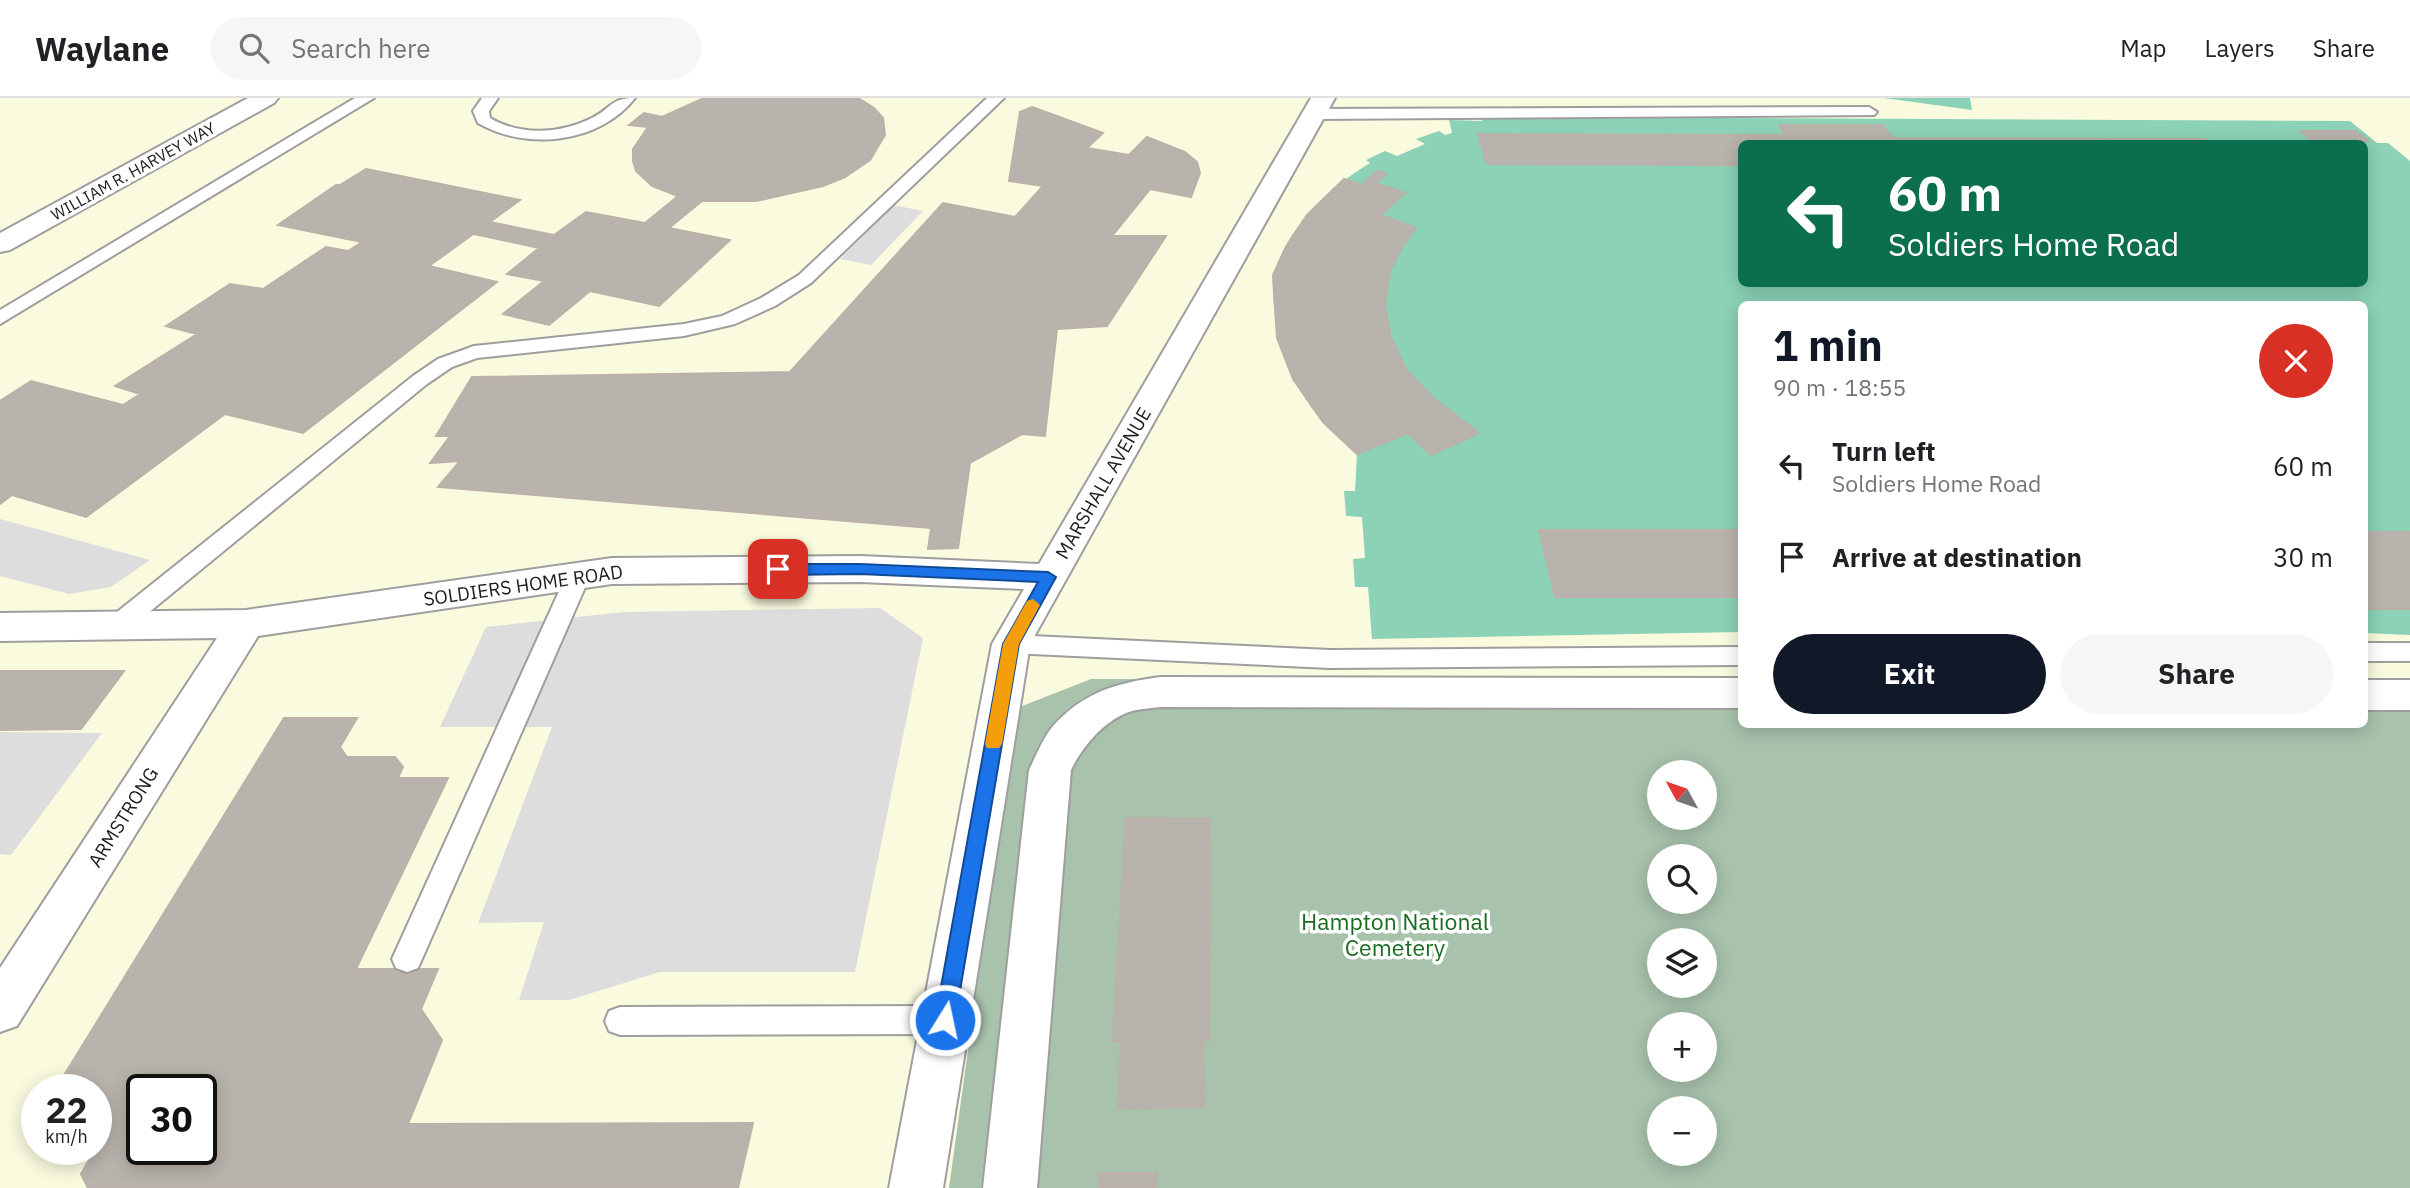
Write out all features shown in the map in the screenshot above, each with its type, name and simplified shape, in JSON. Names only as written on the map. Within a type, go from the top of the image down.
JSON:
[{"type":"street","name":"WILLIAM R. HARVEY WAY","points":[[0,244],[266,98]]},
{"type":"street","name":"MARSHALL AVENUE","points":[[916,1188],[1011,644],[1320,106]]},
{"type":"street","name":"SOLDIERS HOME ROAD","points":[[0,628],[246,624],[612,571],[860,569],[1048,577]]},
{"type":"street","name":"ARMSTRONG","points":[[0,1010],[246,624]]},
{"type":"street","points":[[1010,1188],[1050,770],[1066,739],[1094,714],[1120,698],[1160,692],[1738,693]]},
{"type":"street","points":[[2368,695],[2410,695]]},
{"type":"lane","points":[[0,318],[366,98]]},
{"type":"lane","points":[[490,98],[481,111],[483,120],[492,128],[528,135],[551,133],[593,123],[620,107],[627,98]]},
{"type":"lane","points":[[116,625],[420,380],[445,363],[474,352],[506,346],[684,330],[728,320],[768,302],[805,279],[996,98]]},
{"type":"lane","points":[[1320,106],[1869,112]]},
{"type":"lane","points":[[407,959],[578,576]]},
{"type":"lane","points":[[1011,644],[1330,659],[1738,656]]},
{"type":"lane","points":[[2368,652],[2410,652]]},
{"type":"lane","points":[[620,1021],[945,1020]]},
{"type":"shaded area","points":[[0,98],[2410,98],[2410,1188],[0,1188]]},
{"type":"shaded area","points":[[894,205],[923,211],[871,265],[840,259]]},
{"type":"shaded area","points":[[0,519],[150,560],[111,587],[69,594],[0,576]]},
{"type":"shaded area","points":[[880,608],[923,638],[855,972],[660,972],[569,1000],[519,1000],[544,922],[478,923],[552,727],[440,727],[486,627],[624,612]]},
{"type":"shaded area","points":[[0,732],[102,733],[11,855],[0,854]]},
{"type":"green space","points":[[1884,98],[1970,98],[1972,110]]},
{"type":"green space","points":[[1482,117],[2350,121],[2377,143],[2388,143],[2410,161],[2410,635],[2368,633],[2368,301],[1738,301],[1738,632],[1372,639],[1368,587],[1355,587],[1353,559],[1365,558],[1362,517],[1346,516],[1344,491],[1355,491],[1357,454],[1322,421],[1294,378],[1277,329],[1273,276],[1290,239],[1312,209],[1340,184],[1370,163],[1366,160],[1385,151],[1397,156],[1425,144],[1416,139],[1439,131],[1445,135],[1452,133],[1449,120],[1482,121]]},
{"type":"green space","name":"Hampton National Cemetery","points":[[1091,679],[1738,680],[1738,728],[2368,728],[2368,682],[2410,682],[2410,1188],[949,1188],[1015,709]]},
{"type":"building","points":[[704,98],[858,98],[874,108],[883,118],[885,135],[870,160],[845,177],[823,186],[756,201],[702,201],[669,228],[730,240],[659,306],[590,291],[549,325],[503,314],[544,281],[507,274],[539,248],[474,234],[490,222],[554,235],[586,212],[645,223],[678,196],[652,186],[636,171],[633,149],[648,127],[629,125],[644,113],[662,117]]},
{"type":"building","points":[[1032,107],[1103,133],[1087,148],[1129,155],[1147,137],[1185,152],[1197,162],[1200,173],[1191,197],[1150,189],[1112,236],[1166,236],[1107,326],[1057,329],[1045,436],[1022,434],[970,463],[958,548],[928,549],[931,528],[438,487],[460,461],[430,463],[450,436],[436,436],[472,377],[790,372],[943,203],[1015,217],[1043,186],[1009,181],[1020,112]]},
{"type":"building","points":[[1779,125],[1883,125],[1892,138],[2205,140],[1738,140],[1738,165],[1487,164],[1478,134],[1785,135]]},
{"type":"building","points":[[2300,131],[2356,131],[2367,140],[2311,140]]},
{"type":"building","points":[[366,169],[520,200],[429,266],[497,282],[303,433],[225,414],[86,517],[12,495],[0,504],[0,401],[31,381],[123,405],[140,394],[115,386],[197,334],[166,326],[230,284],[263,289],[326,247],[348,251],[362,242],[278,225],[336,185]]},
{"type":"building","points":[[1377,171],[1386,174],[1375,183],[1405,193],[1381,215],[1416,228],[1402,247],[1390,271],[1385,302],[1390,335],[1406,369],[1431,396],[1479,433],[1431,455],[1408,433],[1357,454],[1323,422],[1293,379],[1277,338],[1273,275],[1286,247],[1307,215],[1344,179],[1362,185]]},
{"type":"building","points":[[1539,530],[1738,530],[1738,597],[1555,597]]},
{"type":"building","points":[[2368,532],[2410,532],[2410,609],[2368,609]]},
{"type":"building","points":[[0,671],[124,671],[81,729],[0,730]]},
{"type":"building","points":[[284,718],[357,718],[340,747],[347,757],[395,757],[403,767],[398,778],[448,778],[356,969],[438,969],[421,1009],[442,1040],[408,1124],[753,1123],[738,1188],[88,1188],[81,1174],[86,1165],[112,1165],[112,1074],[65,1074]]},
{"type":"building","points":[[1126,818],[1210,819],[1209,1040],[1203,1040],[1204,1107],[1118,1108],[1121,1041],[1113,1041]]},
{"type":"building","points":[[1099,1173],[1157,1173],[1156,1188],[1098,1188]]},
{"type":"slow traffic","points":[[993,744],[1011,644],[1033,605]]},
{"type":"route","points":[[778,569],[860,569],[1048,577],[1011,644],[945,1020]]}]
